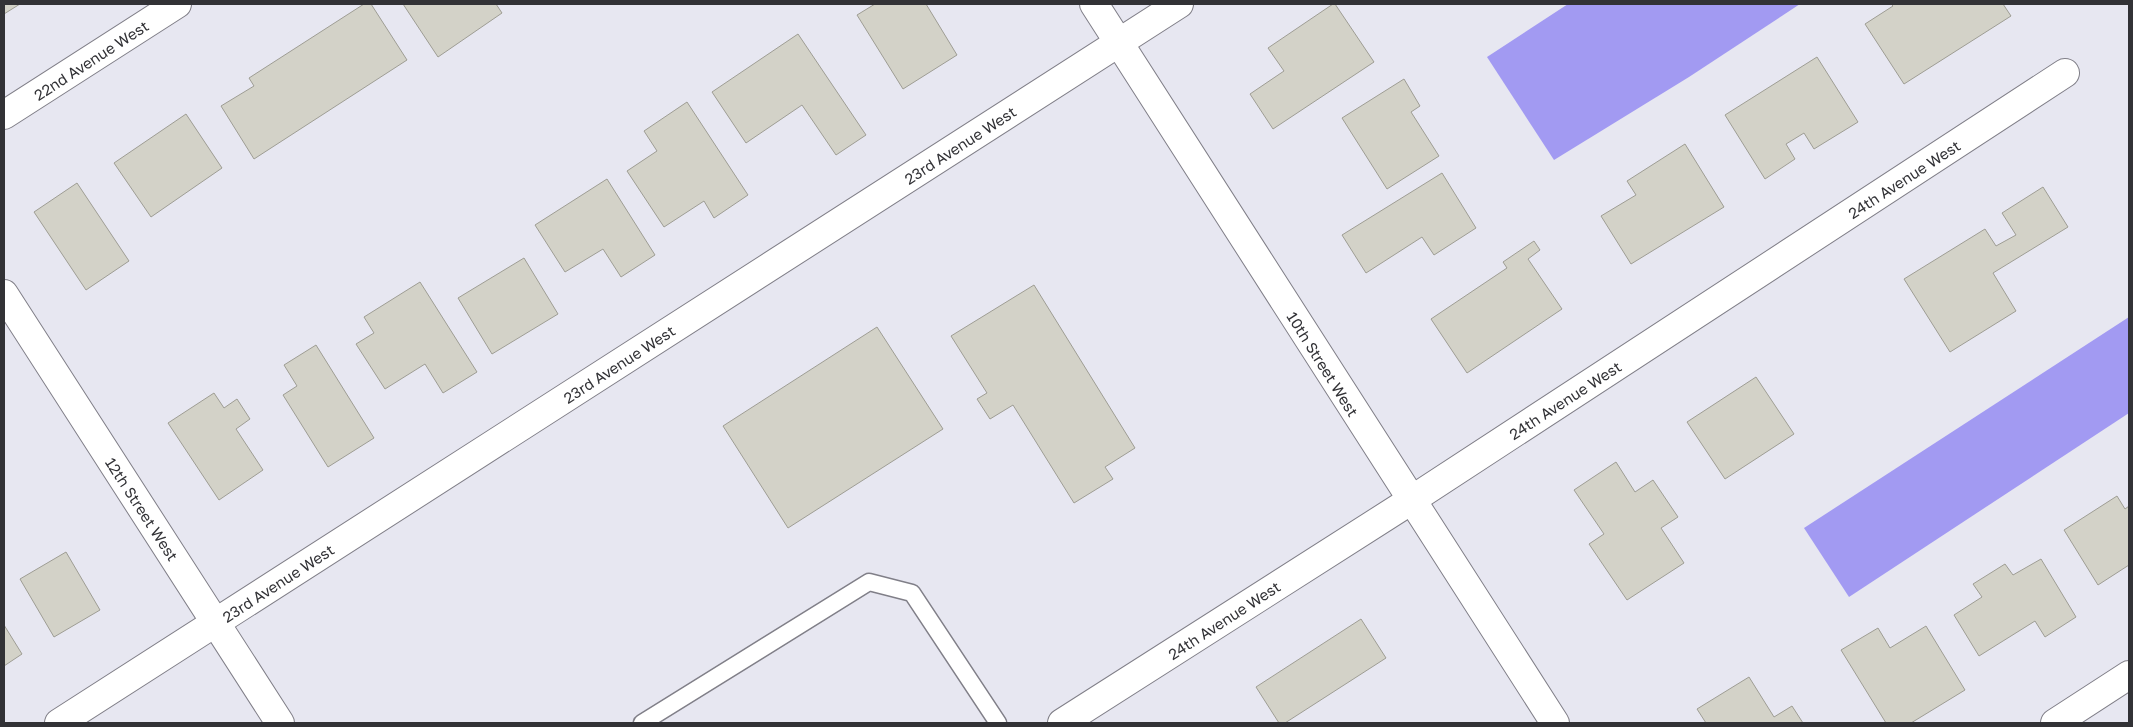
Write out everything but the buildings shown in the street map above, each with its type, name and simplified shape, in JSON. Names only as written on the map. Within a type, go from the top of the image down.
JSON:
[{"type":"street","name":"22nd Avenue West","points":[[4,115],[177,4]]},
{"type":"street","name":"10th Street West","points":[[1094,4],[1410,501],[1555,723]]},
{"type":"street","name":"23rd Avenue West","points":[[59,723],[216,624],[1179,4]]},
{"type":"street","name":"24th Avenue West","points":[[1062,723],[1410,501],[2065,73]]},
{"type":"street","name":"12th Street West","points":[[4,294],[280,723]]},
{"type":"street","points":[[2055,723],[2129,675]]},
{"type":"lane","points":[[642,723],[869,582],[912,593],[998,723]]},
{"type":"shaded area","points":[[1568,4],[1800,4],[1689,77],[1554,160],[1487,57]]},
{"type":"shaded area","points":[[2129,317],[2129,413],[1849,597],[1804,528]]}]
